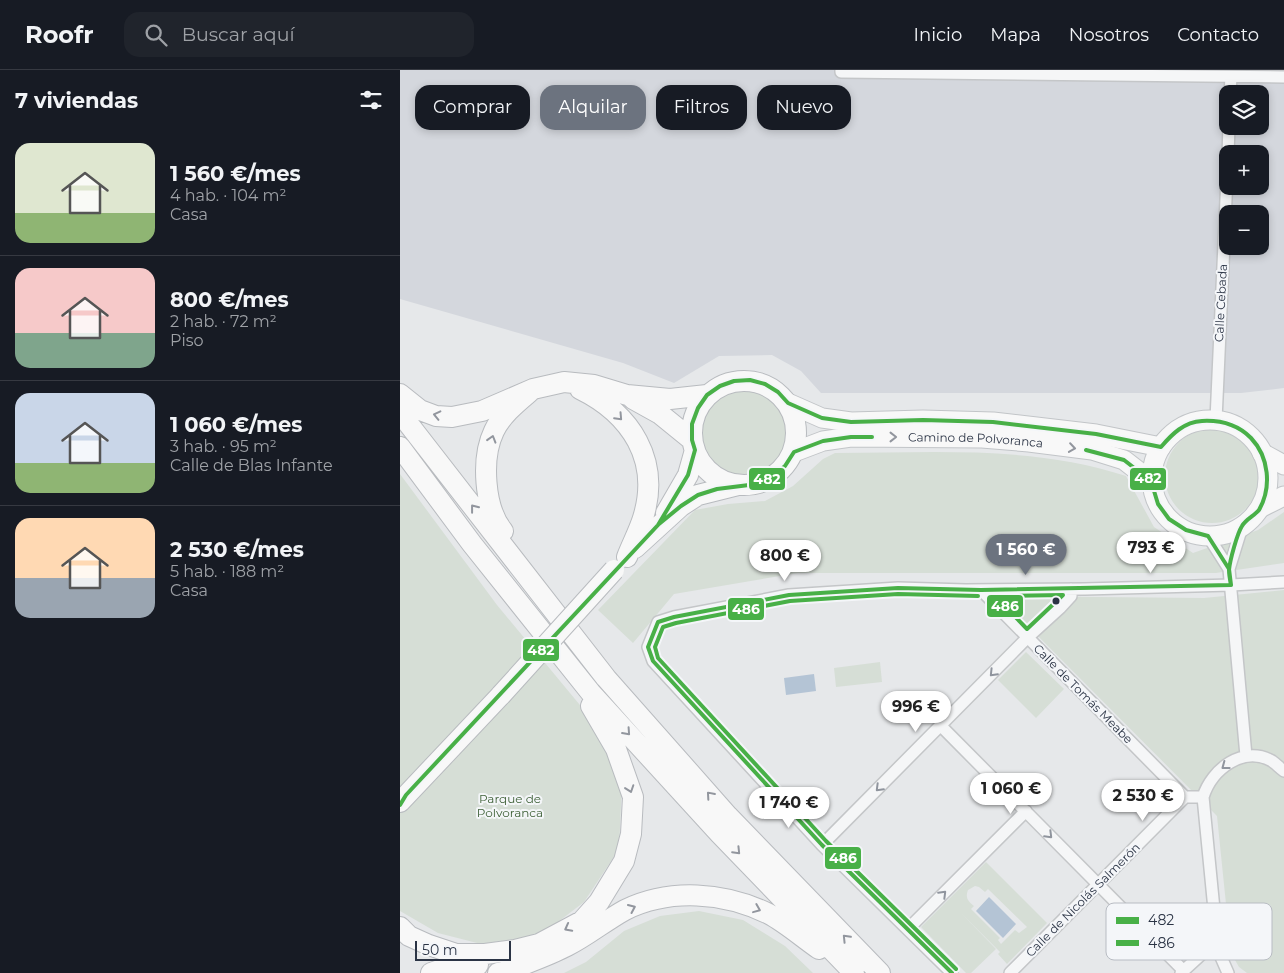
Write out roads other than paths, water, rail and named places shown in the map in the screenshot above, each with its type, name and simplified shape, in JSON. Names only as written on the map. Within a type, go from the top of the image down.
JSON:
[{"type":"highway","points":[[402,801],[621,563],[658,526],[681,506],[698,495],[740,485],[757,484],[772,477],[785,466],[794,452],[797,435],[796,418],[788,403],[778,392],[765,384],[750,380],[734,381],[720,386],[707,395],[698,408],[692,424],[693,445],[688,475],[658,526]]},
{"type":"highway","points":[[564,382],[597,398],[618,414],[634,434],[646,463],[648,493],[643,518],[621,563]]},
{"type":"highway","points":[[400,394],[420,410],[436,416],[452,417],[482,411],[533,388],[564,382],[594,385],[627,395],[670,399],[707,395]]},
{"type":"highway","points":[[533,388],[506,414],[494,432],[488,451],[486,473],[488,499],[497,524],[537,575],[606,678]]},
{"type":"highway","points":[[627,395],[660,414],[693,445],[702,464],[712,474],[725,482],[740,485]]},
{"type":"highway","points":[[400,413],[606,678],[728,816],[880,973]]},
{"type":"highway","points":[[400,447],[472,544],[591,693],[719,833],[853,973]]},
{"type":"highway","points":[[400,927],[409,936],[429,946],[456,954],[485,954],[515,950],[539,944],[582,921],[599,902],[624,861],[631,834],[633,797],[616,749],[595,711],[493,585],[472,544]]},
{"type":"highway","points":[[498,973],[567,946],[625,910],[650,900],[675,895],[704,895],[747,905],[770,914],[853,973]]},
{"type":"highway","points":[[431,973],[448,967],[508,963],[544,956]]},
{"type":"main road","name":"Camino de Polvoranca","points":[[788,403],[822,418],[850,422],[923,420],[993,422],[1096,434],[1161,447]]},
{"type":"main road","points":[[1216,420],[1231,424],[1255,441],[1262,453],[1267,471],[1267,490],[1260,508],[1242,526],[1226,534],[1208,536],[1191,533],[1176,526],[1163,513],[1155,498],[1152,481],[1153,463],[1161,447],[1171,434],[1185,426],[1200,421],[1216,420]]},
{"type":"main road","name":"Camino de Polvoranca","points":[[794,452],[823,441],[852,437],[982,438],[1092,450],[1124,460],[1152,481]]},
{"type":"main road","points":[[1262,453],[1284,465]]},
{"type":"main road","points":[[1260,508],[1284,496]]},
{"type":"street","points":[[841,70],[841,72],[1284,77]]},
{"type":"street","points":[[1231,77],[1231,85]]},
{"type":"street","name":"Calle Cebada","points":[[1216,420],[1226,195]]},
{"type":"street","points":[[1242,526],[1229,569],[1246,756]]},
{"type":"street","points":[[1208,536],[1229,569]]},
{"type":"street","points":[[952,973],[822,845],[653,661],[648,647],[658,622],[674,617],[789,595],[898,588],[981,590],[1071,589],[1284,582]]},
{"type":"street","points":[[822,845],[1027,638],[1060,608],[1071,596],[1071,589]]},
{"type":"street","name":"Calle de Tomás Meabe","points":[[981,590],[1185,797]]},
{"type":"street","points":[[941,726],[1116,903]]},
{"type":"street","points":[[1213,903],[1203,797],[1206,786],[1212,777],[1230,762],[1246,756],[1272,761],[1284,771]]},
{"type":"street","points":[[1185,797],[1203,797]]},
{"type":"street","name":"Calle de Nicolás Salmerón","points":[[1010,973],[1185,797]]},
{"type":"street","points":[[908,928],[1026,811]]},
{"type":"street","points":[[1171,960],[1183,972],[1196,960]]},
{"type":"street","points":[[1222,960],[1228,973]]},
{"type":"water","points":[[814,674],[816,691],[786,695],[784,678]]},
{"type":"water","points":[[989,897],[1016,924],[1003,938],[976,911]]},
{"type":"park label","name":"Parque de Polvoranca","points":[[510,806]]}]
